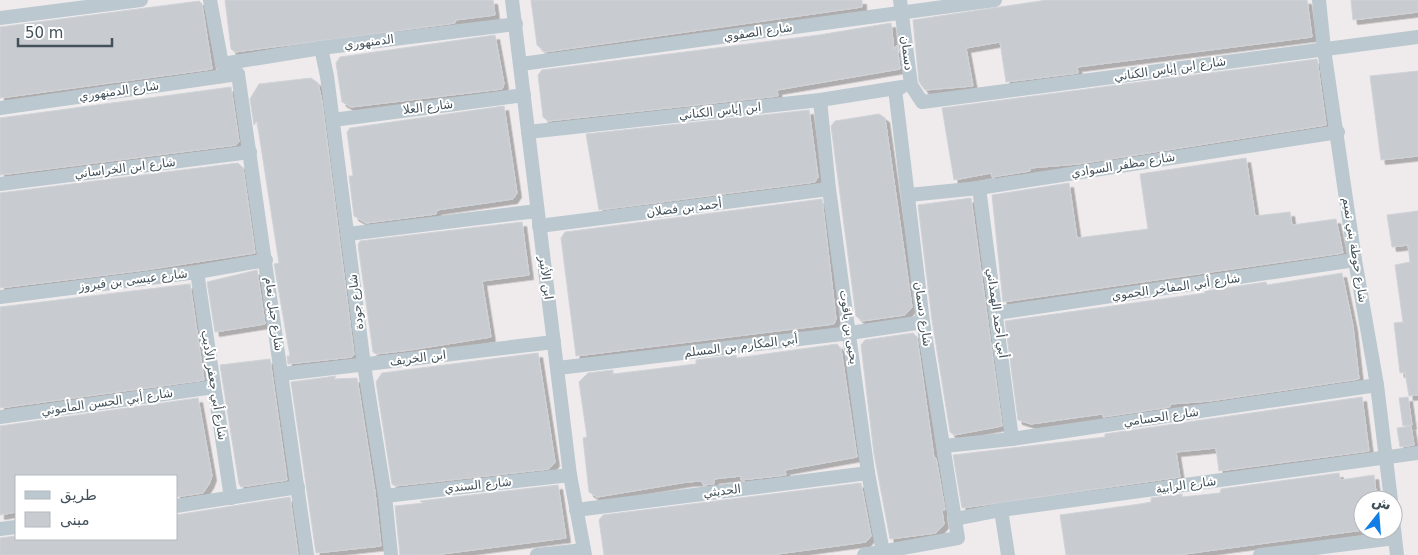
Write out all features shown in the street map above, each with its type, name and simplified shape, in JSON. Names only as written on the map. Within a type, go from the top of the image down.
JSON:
[{"type":"street","points":[[0,18],[141,0]]},
{"type":"street","points":[[210,0],[222,64],[238,74]]},
{"type":"street","name":"ابن الأثير","points":[[512,0],[570,475],[584,552]]},
{"type":"street","name":"شارع الصفوي","points":[[521,64],[901,6],[995,0]]},
{"type":"street","name":"شارع حوطة بني تميم","points":[[1319,0],[1324,48],[1338,132],[1355,260],[1377,385],[1390,490]]},
{"type":"street","name":"دسمان","points":[[901,6],[911,85],[922,102]]},
{"type":"street","name":"الدمنهوري","points":[[222,64],[321,48],[516,24]]},
{"type":"street","name":"شارع ابن إياس الكناني","points":[[922,102],[1418,36]]},
{"type":"street","name":"شارع جودة","points":[[321,48],[333,120],[364,365],[385,496],[391,555]]},
{"type":"street","name":"شارع الدمنهوري","points":[[0,108],[238,74]]},
{"type":"street","name":"شارع جبل نعام","points":[[238,74],[307,555]]},
{"type":"street","name":"ابن إياس الكناني","points":[[528,132],[820,100],[911,85]]},
{"type":"street","name":"شارع دسمان","points":[[883,552],[958,538],[923,322],[895,89]]},
{"type":"street","name":"شارع العلا","points":[[333,120],[524,95]]},
{"type":"street","name":"يحيى بن ياقوت","points":[[820,100],[829,189],[868,473],[883,552]]},
{"type":"street","name":"شارع مظفر السوادي","points":[[909,195],[979,188],[1338,132]]},
{"type":"street","name":"شارع ابن الخراساني","points":[[0,184],[250,152]]},
{"type":"street","name":"أبي أحمد الهمذاني","points":[[979,188],[997,313],[1012,439]]},
{"type":"street","name":"أحمد بن فضلان","points":[[539,226],[829,189]]},
{"type":"street","points":[[348,234],[537,211]]},
{"type":"street","name":"شارع عيسى بن فيروز","points":[[0,297],[197,272],[266,260]]},
{"type":"street","name":"شارع أبي المفاخر الحموي","points":[[997,313],[1355,260]]},
{"type":"street","name":"شارع أبي جعفر الأديب","points":[[197,272],[231,498]]},
{"type":"street","name":"أبي المكارم بن المسلم","points":[[558,368],[850,333],[923,322]]},
{"type":"street","name":"ابن الخريف","points":[[282,374],[554,342]]},
{"type":"street","name":"شارع الحسامي","points":[[944,446],[1012,439],[1377,385]]},
{"type":"street","name":"شارع أبي الحسن المأموني","points":[[0,417],[214,387]]},
{"type":"street","name":"شارع الرابية","points":[[955,519],[1001,510],[1418,453]]},
{"type":"street","name":"الحديثي","points":[[576,510],[868,473]]},
{"type":"street","name":"شارع السندي","points":[[385,496],[570,475]]},
{"type":"street","points":[[178,506],[298,487]]},
{"type":"street","points":[[1001,510],[1008,555]]},
{"type":"street","points":[[0,529],[15,527]]},
{"type":"street","points":[[1260,555],[1379,540]]},
{"type":"street","points":[[1395,540],[1397,555]]},
{"type":"street","points":[[537,555],[584,552]]},
{"type":"street","points":[[864,555],[883,552]]},
{"type":"building","points":[[225,0],[493,0],[495,15],[455,20],[455,23],[235,52],[231,49]]},
{"type":"building","points":[[531,0],[862,0],[862,7],[545,52],[537,45]]},
{"type":"building","points":[[1047,0],[1307,0],[1312,37],[1077,67],[1078,73],[1006,82],[1000,42],[966,48],[973,86],[925,90],[919,82],[913,20]]},
{"type":"building","points":[[1351,0],[1418,0],[1418,12],[1353,20]]},
{"type":"building","points":[[199,1],[202,4],[212,69],[0,98],[0,27]]},
{"type":"building","points":[[891,23],[894,50],[897,45],[900,69],[777,90],[778,96],[548,121],[543,117],[538,75],[542,70],[819,35]]},
{"type":"building","points":[[495,35],[504,84],[502,89],[351,107],[342,102],[336,63],[340,57]]},
{"type":"building","points":[[1317,59],[1326,125],[1078,164],[1030,168],[1030,171],[992,177],[991,173],[954,180],[942,108]]},
{"type":"building","points":[[1418,71],[1418,156],[1381,160],[1370,76]]},
{"type":"building","points":[[311,78],[318,83],[322,102],[354,355],[352,357],[288,364],[287,356],[290,356],[274,264],[279,263],[257,121],[254,125],[250,99],[259,84]]},
{"type":"building","points":[[231,87],[239,142],[236,145],[0,175],[0,118]]},
{"type":"building","points":[[504,106],[517,193],[513,199],[437,210],[436,214],[366,223],[354,216],[349,176],[353,176],[347,132],[350,128]]},
{"type":"building","points":[[809,110],[818,177],[815,182],[599,210],[586,134]]},
{"type":"building","points":[[879,114],[885,118],[912,307],[905,315],[862,321],[856,316],[831,126],[835,121]]},
{"type":"building","points":[[1246,158],[1255,216],[1290,212],[1292,225],[1336,219],[1343,253],[1003,302],[992,195],[1069,183],[1077,238],[1148,229],[1140,174]]},
{"type":"building","points":[[238,163],[243,168],[255,253],[145,270],[0,288],[0,193]]},
{"type":"building","points":[[971,198],[1002,426],[954,435],[950,432],[932,320],[918,205]]},
{"type":"building","points":[[822,199],[836,319],[834,324],[576,356],[561,238],[565,232]]},
{"type":"building","points":[[1418,211],[1418,395],[1409,396],[1405,372],[1400,373],[1394,323],[1403,322],[1395,265],[1410,262],[1408,245],[1392,247],[1387,215]]},
{"type":"building","points":[[522,222],[529,275],[482,281],[491,337],[410,350],[376,354],[373,352],[358,245],[360,241]]},
{"type":"building","points":[[257,270],[265,324],[215,332],[207,282]]},
{"type":"building","points":[[1342,273],[1353,326],[1359,379],[1210,401],[1170,404],[1170,407],[1103,417],[1102,414],[1031,424],[1018,420],[1005,321],[1205,293],[1205,291],[1266,282],[1267,285]]},
{"type":"building","points":[[190,284],[204,380],[0,408],[0,307]]},
{"type":"building","points":[[913,333],[917,337],[934,458],[936,458],[945,510],[942,511],[944,524],[936,533],[890,539],[874,454],[861,345],[865,340]]},
{"type":"building","points":[[837,344],[841,349],[857,457],[785,470],[786,475],[741,480],[741,476],[714,479],[714,484],[703,485],[702,481],[687,482],[597,497],[589,492],[583,438],[587,437],[579,382],[588,373],[613,370],[613,374],[696,364],[696,360],[736,355],[737,358]]},
{"type":"building","points":[[538,353],[555,462],[549,469],[395,486],[392,484],[376,382],[382,373]]},
{"type":"building","points":[[270,359],[287,480],[241,487],[220,365]]},
{"type":"building","points":[[336,376],[334,379],[357,378],[375,492],[381,546],[316,553],[291,382]]},
{"type":"building","points":[[1362,397],[1369,451],[1219,471],[1216,448],[1176,452],[1180,477],[962,508],[953,455],[1105,437],[1105,434]]},
{"type":"building","points":[[1408,397],[1412,425],[1403,426],[1399,398]]},
{"type":"building","points":[[198,398],[212,476],[203,493],[178,497],[178,475],[15,475],[15,512],[0,515],[0,426]]},
{"type":"building","points":[[1411,426],[1414,445],[1400,447],[1397,428]]},
{"type":"building","points":[[1339,473],[1340,480],[1374,475],[1376,490],[1353,490],[1353,531],[1177,555],[1066,555],[1060,515],[1151,502],[1151,498],[1182,494],[1182,497],[1220,493],[1221,489]]},
{"type":"building","points":[[861,483],[871,536],[866,542],[770,555],[604,555],[599,520],[603,515]]},
{"type":"building","points":[[558,485],[566,538],[434,555],[400,555],[395,506],[423,503],[420,501]]},
{"type":"building","points":[[290,497],[298,555],[0,555],[0,538],[15,536],[15,540],[178,540],[178,515]]}]
